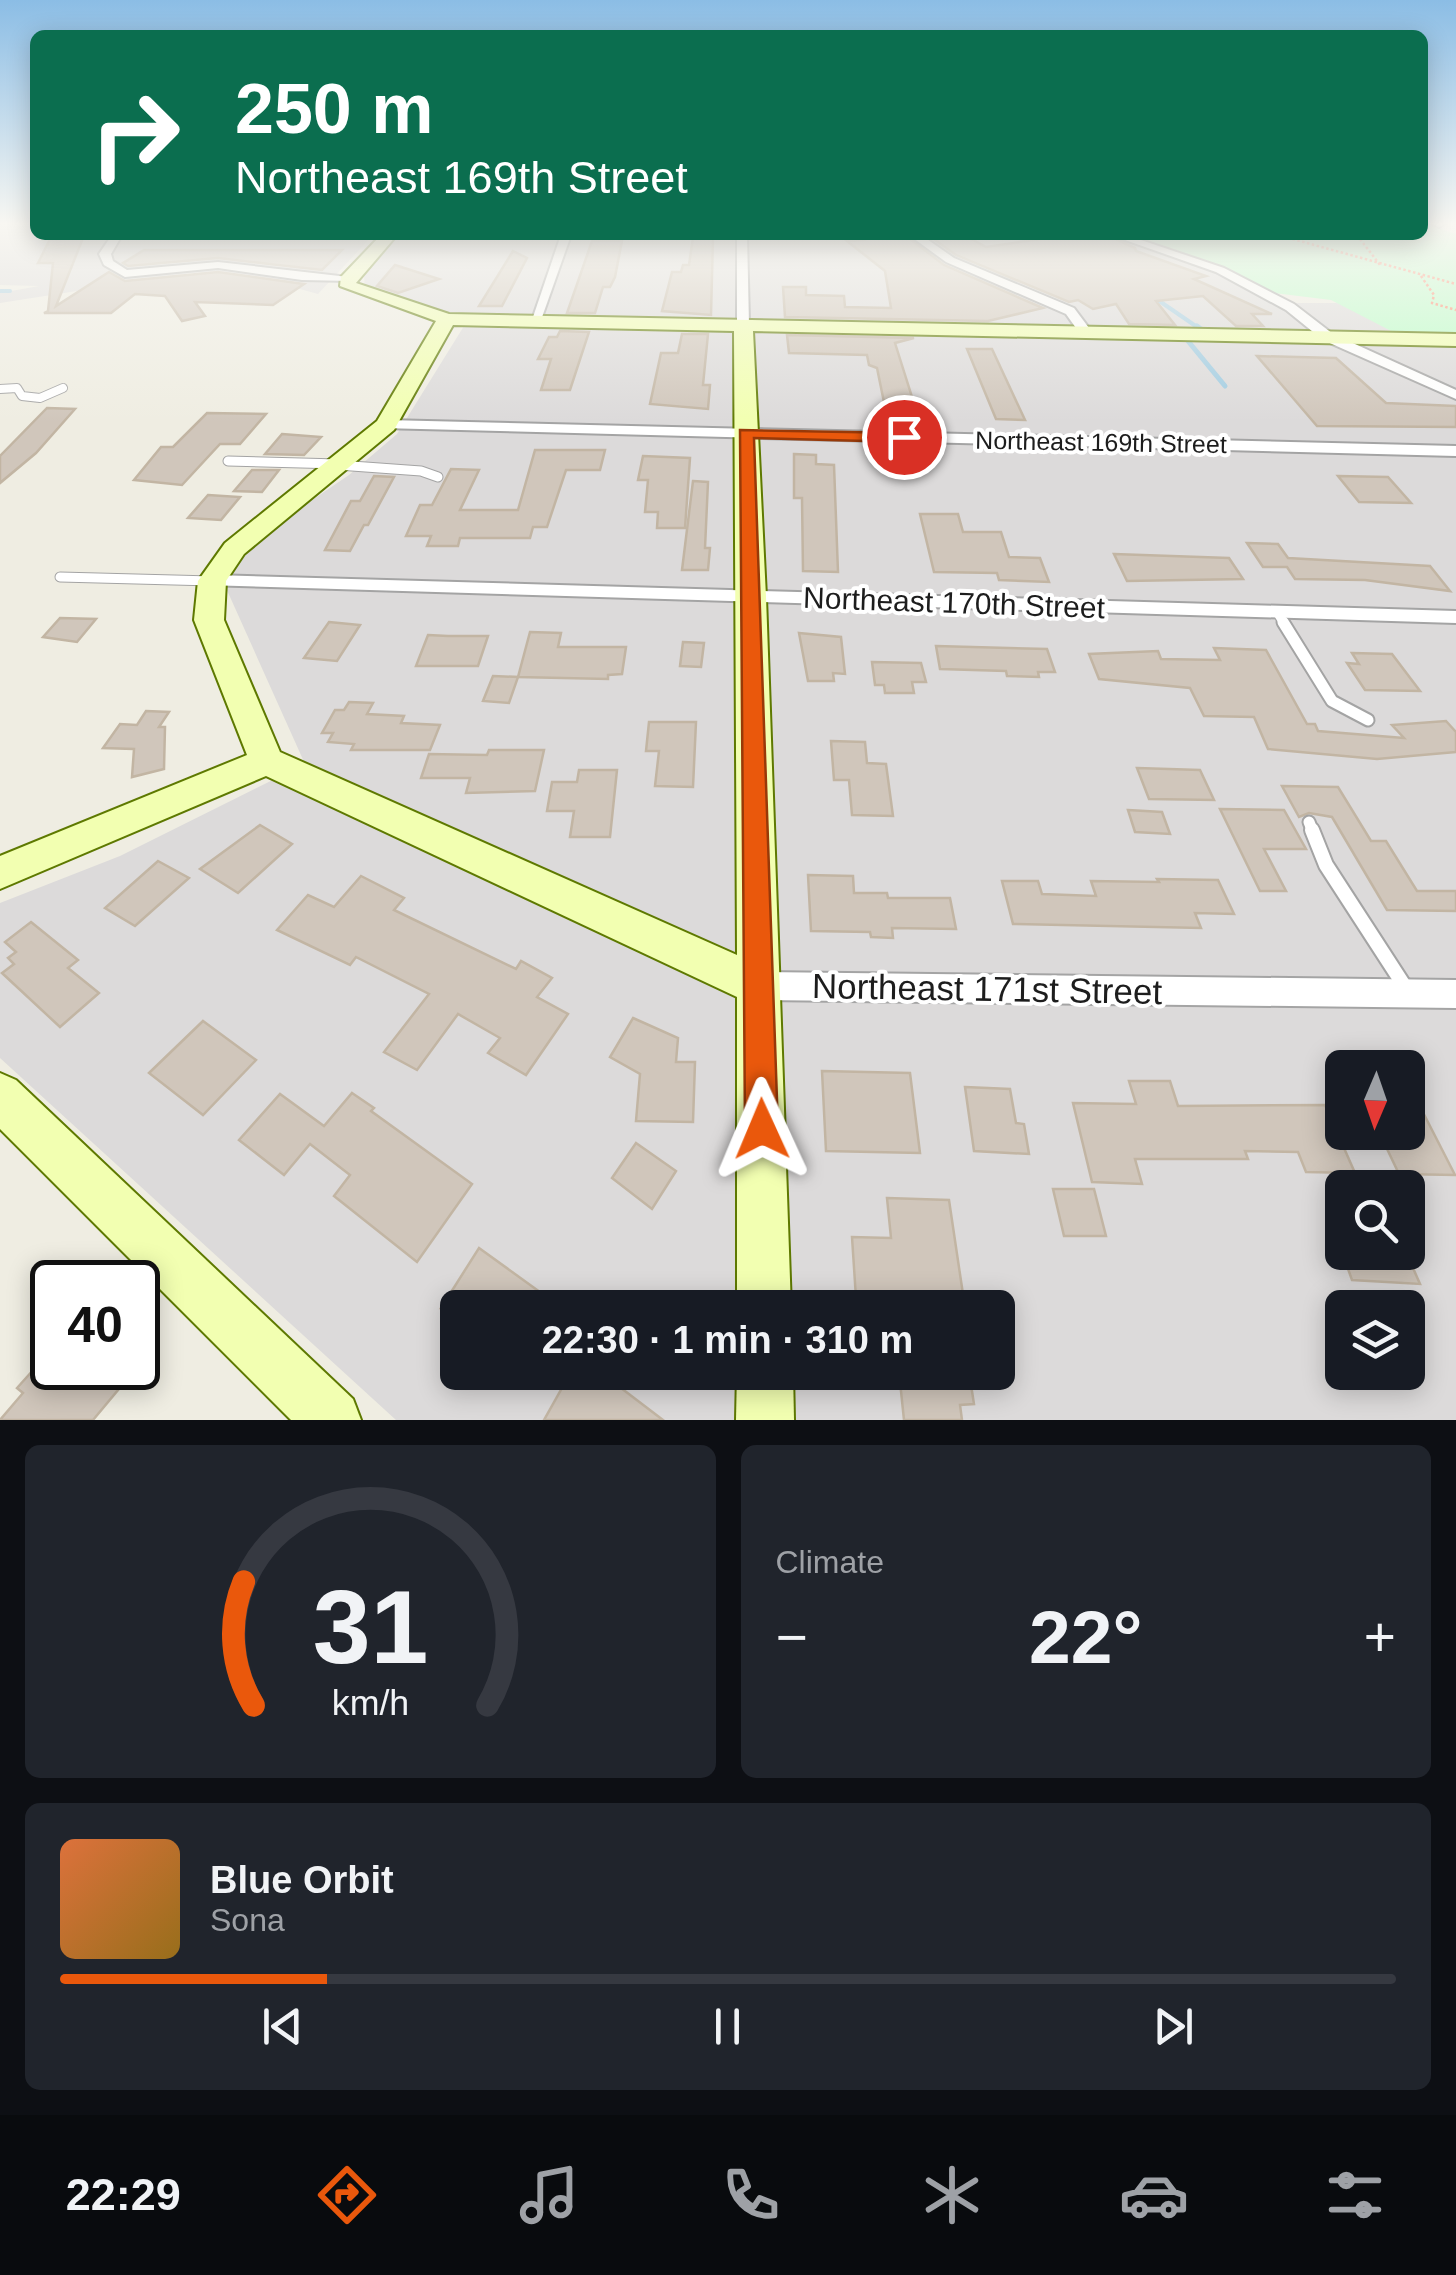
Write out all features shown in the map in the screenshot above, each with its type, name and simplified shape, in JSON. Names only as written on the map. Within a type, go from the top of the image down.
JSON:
[{"type":"street","points":[[369,289],[448,319],[1456,340]]},
{"type":"street","points":[[535,320],[546,289]]},
{"type":"street","points":[[743,289],[764,1290]]},
{"type":"street","points":[[1015,289],[1070,311],[1086,332]]},
{"type":"street","points":[[1259,289],[1290,307],[1328,337],[1456,396]]},
{"type":"street","points":[[0,872],[266,761],[209,620],[212,581],[234,549],[386,425],[448,319]]},
{"type":"street","name":"Northeast 169th Street","points":[[386,425],[1456,450]]},
{"type":"street","name":"Northeast 170th Street","points":[[212,581],[1456,617]]},
{"type":"street","name":"Northeast 171st Street","points":[[266,761],[760,986],[1456,994]]},
{"type":"street","points":[[0,1096],[332,1420]]},
{"type":"street","points":[[765,1390],[765,1420]]},
{"type":"lane","points":[[0,388],[17,388],[22,396],[34,398],[63,388]]},
{"type":"lane","points":[[228,462],[338,465],[421,471],[438,477]]},
{"type":"lane","points":[[60,577],[212,581]]},
{"type":"lane","points":[[1277,612],[1332,701],[1368,720]]},
{"type":"lane","points":[[1309,822],[1326,865],[1409,994]]},
{"type":"path","points":[[1430,289],[1434,295],[1432,303],[1456,310]]},
{"type":"shaded area","points":[[21,289],[88,289],[0,303],[0,293]]},
{"type":"shaded area","points":[[1257,289],[1293,303],[1340,303],[1399,335],[452,316],[365,290]]},
{"type":"shaded area","points":[[464,326],[1456,347],[1456,1420],[396,1420],[0,1058],[0,903],[120,856],[305,764],[226,588],[232,566],[271,528],[349,475],[397,434]]},
{"type":"green space","points":[[1259,289],[1456,289],[1456,336],[1399,335],[1331,300]]},
{"type":"building","points":[[50,289],[63,289],[56,306],[82,289],[296,289],[273,305],[195,302],[205,316],[182,321],[165,296],[135,294],[111,313],[44,313],[48,311]]},
{"type":"building","points":[[489,289],[511,289],[502,306],[479,306]]},
{"type":"building","points":[[575,289],[602,289],[595,313],[567,313]]},
{"type":"building","points":[[668,289],[712,289],[711,315],[662,311]]},
{"type":"building","points":[[783,289],[806,289],[806,295],[844,296],[845,307],[891,308],[888,289],[1000,289],[1043,308],[988,321],[785,317]]},
{"type":"building","points":[[1038,289],[1217,289],[1272,314],[1252,314],[1263,326],[1236,326],[1203,296],[1156,301],[1175,325],[1129,324],[1116,304],[1093,309],[1078,300],[1069,302]]},
{"type":"building","points":[[560,331],[589,332],[570,390],[541,390],[551,359],[538,359],[549,337],[557,337]]},
{"type":"building","points":[[682,334],[708,334],[703,385],[710,385],[708,409],[650,404],[661,353],[678,353]]},
{"type":"building","points":[[787,335],[914,338],[895,343],[917,413],[886,412],[877,368],[869,365],[867,355],[789,353]]},
{"type":"building","points":[[967,349],[992,349],[1025,420],[996,419]]},
{"type":"building","points":[[1257,356],[1336,358],[1386,403],[1456,406],[1456,427],[1317,426]]},
{"type":"building","points":[[47,408],[75,409],[36,453],[0,483],[0,456]]},
{"type":"building","points":[[207,413],[266,414],[240,444],[220,444],[182,485],[134,480],[161,447],[173,447]]},
{"type":"building","points":[[282,434],[321,437],[304,455],[265,454]]},
{"type":"building","points":[[535,450],[605,450],[600,470],[566,470],[547,527],[533,527],[530,538],[460,538],[458,546],[427,546],[431,536],[406,536],[420,505],[432,505],[451,469],[479,470],[460,510],[518,510]]},
{"type":"building","points":[[794,454],[816,455],[816,464],[834,465],[838,572],[803,571],[802,498],[794,498]]},
{"type":"building","points":[[643,456],[690,458],[685,528],[657,528],[658,512],[645,512],[648,480],[638,480]]},
{"type":"building","points":[[252,470],[279,470],[262,492],[234,491]]},
{"type":"building","points":[[374,476],[394,477],[368,525],[364,525],[350,551],[325,550],[351,501],[360,501]]},
{"type":"building","points":[[1338,476],[1388,477],[1411,503],[1359,502]]},
{"type":"building","points":[[693,481],[708,482],[708,570],[682,570]]},
{"type":"building","points":[[208,495],[240,497],[221,520],[188,518]]},
{"type":"building","points":[[920,514],[958,514],[963,532],[1001,532],[1009,557],[1040,558],[1049,582],[999,580],[997,573],[934,572]]},
{"type":"building","points":[[1247,543],[1278,544],[1288,558],[1430,566],[1450,591],[1365,580],[1295,579],[1287,567],[1263,567]]},
{"type":"building","points":[[1114,554],[1229,558],[1243,579],[1127,581]]},
{"type":"building","points":[[60,618],[96,619],[77,642],[43,637]]},
{"type":"building","points":[[329,622],[360,625],[337,661],[304,658]]},
{"type":"building","points":[[530,632],[561,633],[558,647],[626,647],[622,674],[608,675],[608,679],[518,677]]},
{"type":"building","points":[[799,633],[841,637],[845,674],[833,673],[834,681],[808,681]]},
{"type":"building","points":[[428,635],[488,636],[478,666],[416,666]]},
{"type":"building","points":[[683,642],[704,643],[701,667],[680,666]]},
{"type":"building","points":[[936,646],[1047,649],[1055,672],[1038,672],[1039,677],[1007,676],[1006,671],[940,669]]},
{"type":"building","points":[[1214,648],[1266,650],[1307,724],[1315,724],[1318,731],[1404,738],[1392,725],[1446,721],[1456,732],[1456,752],[1377,759],[1268,749],[1254,717],[1204,716],[1190,688],[1099,679],[1089,654],[1158,651],[1161,659],[1220,660]]},
{"type":"building","points":[[1352,653],[1392,654],[1420,691],[1365,690],[1347,663],[1359,664]]},
{"type":"building","points":[[872,662],[921,663],[926,682],[912,682],[914,693],[885,693],[884,685],[875,685]]},
{"type":"building","points":[[493,676],[518,677],[509,703],[483,701]]},
{"type":"building","points":[[349,702],[373,703],[367,714],[404,716],[401,723],[440,725],[430,750],[351,750],[354,744],[328,742],[333,733],[322,733],[335,710],[344,710]]},
{"type":"building","points":[[146,711],[169,712],[159,727],[165,727],[164,769],[132,777],[134,749],[103,748],[120,724],[137,725]]},
{"type":"building","points":[[649,722],[696,722],[693,787],[655,786],[659,751],[646,751]]},
{"type":"building","points":[[831,741],[865,742],[867,763],[886,764],[893,816],[852,815],[849,780],[834,780]]},
{"type":"building","points":[[489,750],[544,750],[535,791],[466,793],[470,778],[421,778],[429,754],[487,755]]},
{"type":"building","points":[[1137,768],[1200,770],[1214,800],[1149,799]]},
{"type":"building","points":[[579,770],[617,770],[610,837],[570,837],[574,811],[547,811],[552,782],[577,782]]},
{"type":"building","points":[[1282,786],[1338,787],[1371,841],[1386,841],[1417,891],[1456,891],[1456,911],[1387,910],[1332,817],[1309,813],[1299,817]]},
{"type":"building","points":[[1220,809],[1284,810],[1306,849],[1264,849],[1286,891],[1260,891]]},
{"type":"building","points":[[1128,810],[1162,812],[1170,834],[1135,832]]},
{"type":"building","points":[[260,825],[292,844],[238,893],[200,869]]},
{"type":"building","points":[[158,861],[189,878],[135,926],[105,908]]},
{"type":"building","points":[[808,875],[853,876],[854,893],[887,893],[888,898],[950,898],[956,929],[892,928],[893,938],[871,937],[870,932],[811,931]]},
{"type":"building","points":[[361,876],[404,898],[394,910],[516,969],[521,961],[552,978],[537,997],[568,1014],[526,1075],[488,1053],[500,1038],[458,1014],[417,1070],[384,1052],[429,994],[356,957],[350,965],[277,930],[308,895],[334,907]]},
{"type":"building","points":[[1157,879],[1218,880],[1234,914],[1195,913],[1201,928],[1013,924],[1002,881],[1038,881],[1042,894],[1096,896],[1091,881],[1159,882]]},
{"type":"building","points":[[31,922],[78,960],[68,968],[99,993],[60,1027],[2,973],[14,964],[8,958],[16,952],[5,942]]},
{"type":"building","points":[[633,1018],[678,1038],[676,1062],[695,1062],[693,1122],[636,1121],[640,1074],[610,1057]]},
{"type":"building","points":[[203,1021],[256,1060],[203,1115],[149,1073]]},
{"type":"building","points":[[822,1071],[910,1073],[920,1153],[826,1151]]},
{"type":"building","points":[[1129,1081],[1170,1081],[1178,1106],[1325,1105],[1325,1150],[1345,1150],[1354,1170],[1306,1172],[1298,1152],[1245,1151],[1248,1159],[1135,1159],[1142,1184],[1092,1182],[1073,1103],[1136,1104]]},
{"type":"building","points":[[965,1087],[1010,1089],[1016,1123],[1024,1124],[1029,1154],[974,1151]]},
{"type":"building","points":[[352,1093],[472,1184],[417,1262],[334,1196],[350,1175],[310,1144],[284,1175],[239,1140],[280,1094],[324,1126]]},
{"type":"building","points":[[1425,1116],[1455,1175],[1397,1170],[1388,1150],[1425,1150]]},
{"type":"building","points":[[636,1143],[676,1171],[652,1209],[612,1178]]},
{"type":"building","points":[[1053,1189],[1094,1189],[1106,1236],[1064,1236]]},
{"type":"building","points":[[887,1198],[949,1200],[962,1290],[855,1290],[852,1237],[891,1238]]},
{"type":"building","points":[[479,1248],[537,1290],[452,1290]]},
{"type":"building","points":[[1348,1270],[1414,1270],[1420,1284],[1352,1280]]},
{"type":"building","points":[[30,1374],[30,1390],[118,1390],[93,1420],[0,1420],[23,1393],[17,1388]]},
{"type":"building","points":[[561,1390],[624,1390],[663,1420],[544,1420]]},
{"type":"building","points":[[901,1390],[972,1390],[974,1404],[960,1405],[962,1420],[904,1420]]},
{"type":"waterway","points":[[0,291],[10,291]]},
{"type":"waterway","points":[[1155,298],[1200,329]]},
{"type":"waterway","points":[[1197,326],[1201,329]]},
{"type":"waterway","points":[[1188,341],[1225,386]]},
{"type":"route","points":[[762,1129],[746,434],[904,437]]}]
